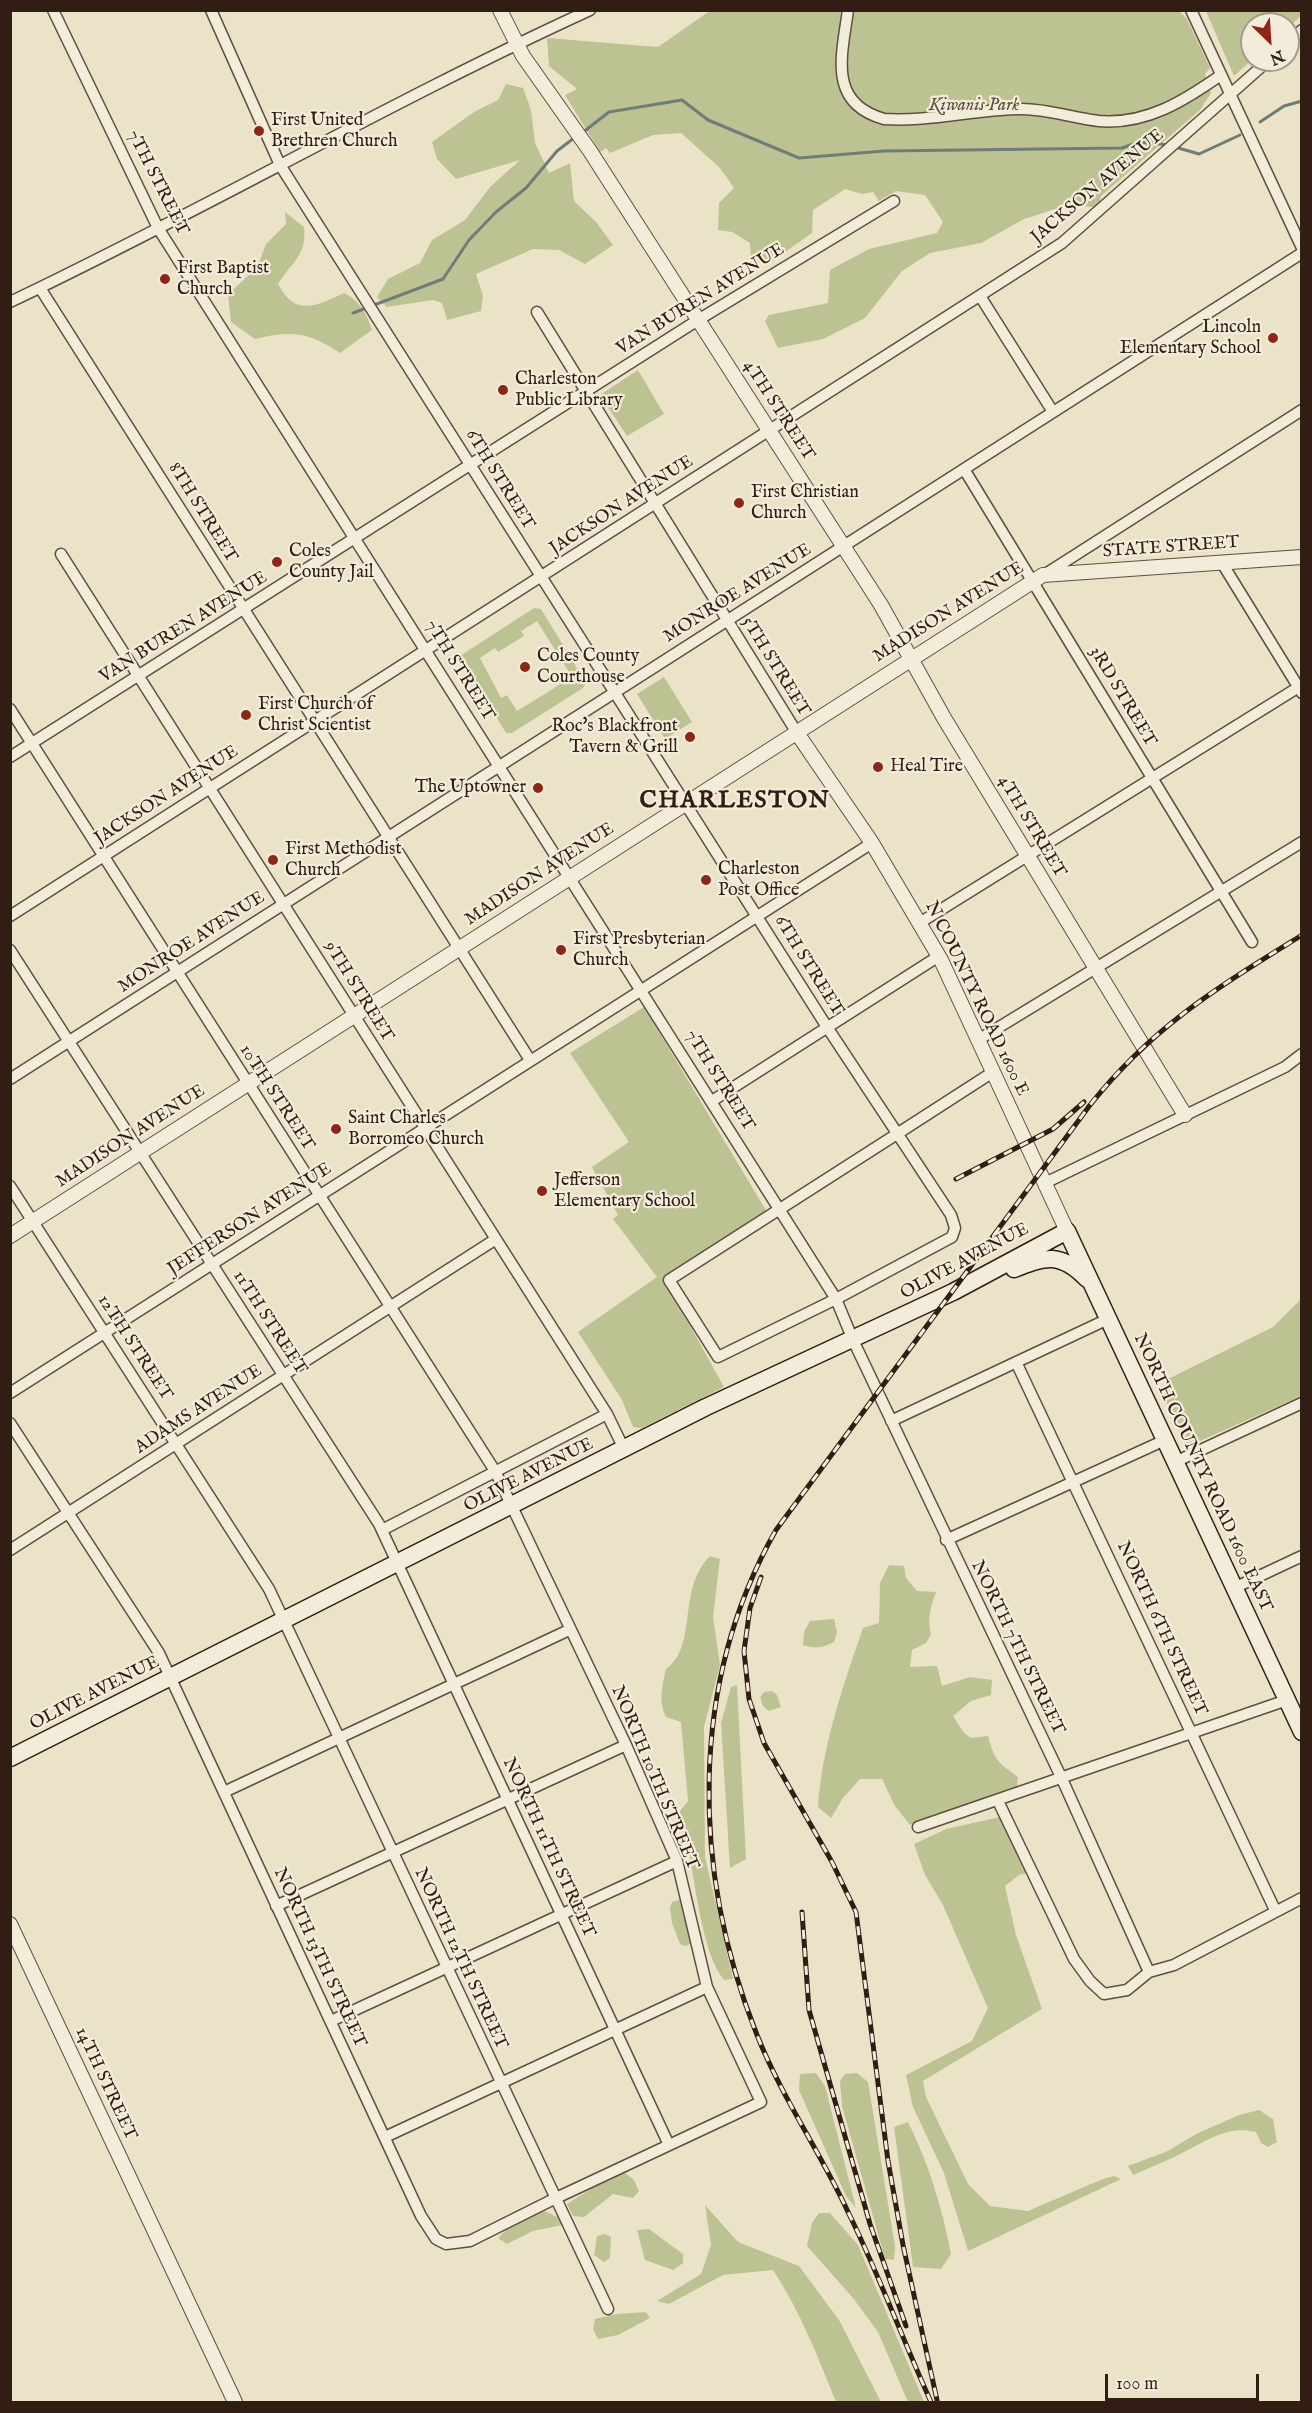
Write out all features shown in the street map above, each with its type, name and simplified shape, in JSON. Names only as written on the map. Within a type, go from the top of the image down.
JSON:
[{"type":"main road","name":"OLIVE AVENUE","points":[[10,1758],[735,1393],[853,1340],[1066,1231]]},
{"type":"main road","name":"NORTH COUNTY ROAD 1600 EAST","points":[[1066,1231],[1302,1732]]},
{"type":"main road","points":[[978,1277],[1006,1273],[1042,1257],[1053,1258],[1078,1269],[1091,1283]]},
{"type":"street","name":"7TH STREET","points":[[53,10],[158,228],[780,1209],[836,1299],[853,1340]]},
{"type":"street","name":"6TH STREET","points":[[211,10],[280,165],[756,916],[951,1215],[955,1228],[952,1237],[836,1299]]},
{"type":"street","name":"4TH STREET","points":[[500,10],[516,44],[590,151],[844,547],[1185,1115]]},
{"type":"street","points":[[10,302],[516,44],[590,10]]},
{"type":"street","points":[[848,10],[841,61],[843,83],[854,103],[873,116],[884,119],[1023,109],[1100,121],[1120,121],[1149,115],[1176,105],[1221,75]]},
{"type":"street","points":[[1191,10],[1302,250]]},
{"type":"street","name":"JACKSON AVENUE","points":[[10,916],[1062,243],[1256,72]]},
{"type":"street","name":"VAN BUREN AVENUE","points":[[10,757],[698,320],[894,201]]},
{"type":"street","name":"MONROE AVENUE","points":[[10,1078],[844,547],[1302,250]]},
{"type":"street","name":"8TH STREET","points":[[40,288],[530,1060]]},
{"type":"street","points":[[980,296],[1053,412]]},
{"type":"street","name":"5TH STREET","points":[[537,312],[797,733]]},
{"type":"street","name":"MADISON AVENUE","points":[[10,1236],[1302,410]]},
{"type":"street","name":"3RD STREET","points":[[964,469],[1038,579],[1151,777],[1252,942]]},
{"type":"street","name":"9TH STREET","points":[[61,554],[607,1414],[624,1449]]},
{"type":"street","name":"STATE STREET","points":[[1038,579],[1302,557]]},
{"type":"street","points":[[921,922],[1151,777],[1300,688],[1222,563]]},
{"type":"street","name":"10TH STREET","points":[[10,709],[102,857],[495,1471],[511,1507]]},
{"type":"street","name":"N COUNTY ROAD 1600 E","points":[[797,733],[872,843],[921,922],[939,956],[1066,1231]]},
{"type":"street","points":[[978,1040],[1302,842]]},
{"type":"street","name":"JEFFERSON AVENUE","points":[[10,1393],[872,843]]},
{"type":"street","name":"11TH STREET","points":[[10,950],[382,1530],[398,1564]]},
{"type":"street","points":[[712,1101],[939,956]]},
{"type":"street","points":[[1045,1183],[1285,1067],[1302,1054]]},
{"type":"street","points":[[836,1299],[718,1357],[669,1280],[993,1072]]},
{"type":"street","name":"12TH STREET","points":[[10,1186],[269,1589],[284,1621]]},
{"type":"street","name":"ADAMS AVENUE","points":[[10,1550],[496,1239]]},
{"type":"street","points":[[891,1421],[1108,1319]]},
{"type":"street","name":"NORTH 7TH STREET","points":[[853,1340],[946,1540],[1062,1779],[1068,1798],[1149,1972]]},
{"type":"street","name":"NORTH 6TH STREET","points":[[1016,1362],[1275,1910]]},
{"type":"street","points":[[1175,1462],[1301,1405]]},
{"type":"street","points":[[382,1530],[607,1414]]},
{"type":"street","name":"NORTH 13TH STREET","points":[[10,1423],[159,1653],[429,2230],[436,2239],[446,2244],[470,2241],[554,2199]]},
{"type":"street","points":[[946,1540],[1165,1440]]},
{"type":"street","name":"NORTH 10TH STREET","points":[[511,1507],[626,1745],[677,1861],[707,1987],[761,2102],[669,2145]]},
{"type":"street","points":[[1234,1588],[1302,1556]]},
{"type":"street","name":"NORTH 11TH STREET","points":[[398,1564],[669,2145]]},
{"type":"street","name":"NORTH 12TH STREET","points":[[284,1621],[554,2199],[608,2309]]},
{"type":"street","points":[[224,1792],[569,1630]]},
{"type":"street","points":[[918,1827],[1287,1700]]},
{"type":"street","points":[[276,1906],[626,1745]]},
{"type":"street","points":[[998,1801],[1074,1959],[1090,1981],[1104,1994],[1127,1990],[1149,1972],[1193,1955],[1249,1928],[1275,1910],[1302,1898]]},
{"type":"street","points":[[331,2021],[677,1861]]},
{"type":"street","name":"14TH STREET","points":[[10,1924],[235,2403]]},
{"type":"street","points":[[385,2137],[707,1987]]},
{"type":"street","points":[[554,2199],[669,2145]]},
{"type":"green space","name":"Kiwanis Park","points":[[711,10],[1179,11],[1187,19],[1210,68],[1205,74],[1211,93],[1200,110],[1101,196],[1098,208],[1071,204],[1024,219],[981,243],[930,253],[902,271],[865,318],[823,339],[778,348],[765,321],[769,315],[828,303],[830,270],[869,249],[937,233],[943,222],[925,195],[896,191],[879,201],[873,192],[862,194],[845,189],[813,210],[812,233],[771,262],[751,263],[750,243],[732,232],[718,230],[719,203],[734,188],[720,168],[681,133],[653,135],[610,153],[606,148],[600,152],[565,95],[577,89],[549,66],[547,38],[658,47]]},
{"type":"green space","points":[[1206,11],[1301,11],[1300,17],[1300,12],[1240,12],[1240,71],[1234,76]]},
{"type":"green space","points":[[506,84],[523,88],[531,110],[535,143],[549,173],[570,163],[574,201],[596,222],[613,245],[585,264],[559,250],[533,249],[476,274],[483,296],[481,311],[447,320],[442,303],[433,300],[387,307],[377,297],[388,279],[420,263],[432,240],[465,220],[490,187],[520,160],[456,179],[437,159],[432,142],[474,112],[498,100]]},
{"type":"green space","points":[[285,212],[304,227],[304,237],[301,252],[278,284],[285,294],[299,305],[307,306],[325,302],[344,293],[358,304],[370,324],[372,330],[340,353],[319,341],[300,335],[280,334],[255,339],[231,322],[228,294],[257,268],[266,244],[286,224]]},
{"type":"green space","points":[[638,370],[664,414],[627,436],[600,395]]},
{"type":"green space","points":[[534,608],[541,609],[586,683],[583,688],[512,733],[506,733],[460,656]],"holes":[[[537,621],[572,677],[517,711],[507,695],[501,698],[480,658],[495,648],[498,652],[524,636],[521,631]]]},
{"type":"green space","points":[[664,677],[692,722],[665,739],[637,694]]},
{"type":"green space","points":[[644,1007],[767,1212],[663,1277],[724,1387],[642,1428],[633,1427],[622,1400],[578,1332],[657,1277],[613,1219],[618,1215],[592,1167],[629,1142],[570,1053]]},
{"type":"green space","points":[[1301,1299],[1301,1396],[1191,1445],[1184,1442],[1163,1395],[1166,1380],[1273,1327]]},
{"type":"green space","points":[[710,1556],[720,1559],[713,1617],[720,1665],[704,1727],[705,1857],[733,1979],[724,1980],[710,1953],[688,1847],[675,1817],[688,1801],[681,1722],[666,1717],[661,1699],[666,1669],[676,1659],[682,1646],[693,1585]]},
{"type":"green space","points":[[889,1565],[904,1566],[906,1578],[917,1591],[936,1592],[931,1607],[931,1634],[926,1643],[912,1650],[910,1667],[937,1666],[942,1686],[970,1677],[992,1680],[991,1695],[971,1701],[953,1716],[964,1733],[971,1738],[988,1736],[998,1761],[1018,1777],[1017,1788],[910,1825],[895,1806],[882,1779],[860,1779],[843,1798],[831,1818],[818,1807],[824,1761],[841,1694],[863,1628],[879,1623],[880,1583]]},
{"type":"green space","points":[[834,1619],[837,1632],[834,1642],[819,1647],[803,1645],[804,1632],[810,1621]]},
{"type":"green space","points":[[737,1685],[746,1859],[730,1868],[721,1723],[731,1687]]},
{"type":"green space","points":[[772,1691],[777,1695],[781,1707],[769,1711],[763,1706],[760,1697],[764,1692]]},
{"type":"green space","points":[[1000,1817],[1032,1872],[1019,1875],[1005,1886],[1016,1935],[1042,2009],[923,2081],[926,2097],[968,2184],[990,2206],[1028,2211],[1103,2179],[1114,2176],[1121,2179],[968,2251],[944,2173],[913,2107],[906,2075],[972,2041],[988,2008],[942,1903],[925,1875],[914,1844],[946,1829]]},
{"type":"green space","points":[[682,1899],[693,1942],[686,1946],[680,1944],[672,1923],[670,1908],[672,1902]]},
{"type":"green space","points":[[816,2073],[825,2086],[856,2208],[846,2196],[799,2090],[800,2074]]},
{"type":"green space","points":[[857,2073],[868,2082],[895,2246],[894,2260],[885,2259],[842,2106],[840,2081],[845,2074]]},
{"type":"green space","points":[[1259,2110],[1273,2119],[1277,2142],[1268,2147],[1261,2143],[1256,2132],[1233,2131],[1212,2137],[1133,2175],[1128,2166],[1168,2151],[1196,2134],[1239,2115]]},
{"type":"green space","points":[[908,2122],[928,2170],[948,2237],[951,2254],[941,2269],[913,2267],[894,2127]]},
{"type":"green space","points":[[625,2173],[634,2180],[639,2191],[633,2198],[613,2194],[584,2217],[573,2216],[567,2204],[614,2174]]},
{"type":"green space","points":[[705,2205],[738,2242],[799,2266],[839,2320],[881,2402],[836,2402],[800,2318],[773,2270],[723,2275],[669,2304],[657,2301],[701,2274],[711,2245]]},
{"type":"green space","points":[[544,2211],[560,2218],[562,2225],[533,2231],[507,2244],[498,2238],[508,2228]]},
{"type":"green space","points":[[819,2213],[830,2213],[858,2245],[924,2402],[908,2402],[878,2332],[853,2298],[807,2246],[812,2223]]},
{"type":"green space","points":[[649,2229],[683,2254],[683,2263],[673,2270],[645,2260],[637,2230]]},
{"type":"green space","points":[[604,2234],[611,2237],[610,2258],[604,2262],[594,2255],[597,2236]]},
{"type":"green space","points":[[646,2312],[650,2318],[618,2335],[598,2339],[593,2329],[595,2319],[617,2314]]},
{"type":"waterway","points":[[582,133],[609,112],[682,100],[708,120],[799,158],[884,151],[1122,148],[1139,142],[1169,145]]},
{"type":"waterway","points":[[1260,122],[1284,106],[1302,101]]},
{"type":"waterway","points":[[1175,147],[1199,154],[1240,135]]},
{"type":"waterway","points":[[353,313],[443,279],[469,240],[496,212],[526,188],[557,151],[574,138]]},
{"type":"railway","points":[[931,2402],[871,2260],[767,2058],[736,1973],[720,1909],[711,1844],[709,1780],[714,1715],[727,1651],[747,1590],[776,1530],[1090,1105],[1138,1052],[1163,1030],[1214,991],[1302,935]]},
{"type":"railway","points":[[956,1179],[1053,1129],[1084,1102]]},
{"type":"railway","points":[[761,1577],[750,1608],[744,1651],[749,1699],[764,1743],[832,1862],[856,1912],[888,2161],[903,2245],[937,2400]]},
{"type":"railway","points":[[802,1912],[809,2010],[870,2224],[906,2326]]},
{"type":"place","name":"First United Brethren Church","points":[[259,131]]},
{"type":"place","name":"First Baptist Church","points":[[165,279]]},
{"type":"place","name":"Lincoln Elementary School","points":[[1273,338]]},
{"type":"place","name":"Charleston Public Library","points":[[503,390]]},
{"type":"place","name":"First Christian Church","points":[[739,503]]},
{"type":"place","name":"Coles County Jail","points":[[277,562]]},
{"type":"place","name":"Coles County Courthouse","points":[[525,667]]},
{"type":"place","name":"First Church of Christ Scientist","points":[[246,715]]},
{"type":"place","name":"Roc's Blackfront Tavern & Grill","points":[[690,737]]},
{"type":"place","name":"Heal Tire","points":[[878,767]]},
{"type":"place","name":"The Uptowner","points":[[538,788]]},
{"type":"place","name":"First Methodist Church","points":[[273,860]]},
{"type":"place","name":"Charleston Post Office","points":[[706,880]]},
{"type":"place","name":"First Presbyterian Church","points":[[561,950]]},
{"type":"place","name":"Saint Charles Borromeo Church","points":[[336,1129]]},
{"type":"place","name":"Jefferson Elementary School","points":[[542,1191]]},
{"type":"district","name":"CHARLESTON","points":[[735,802]]}]
